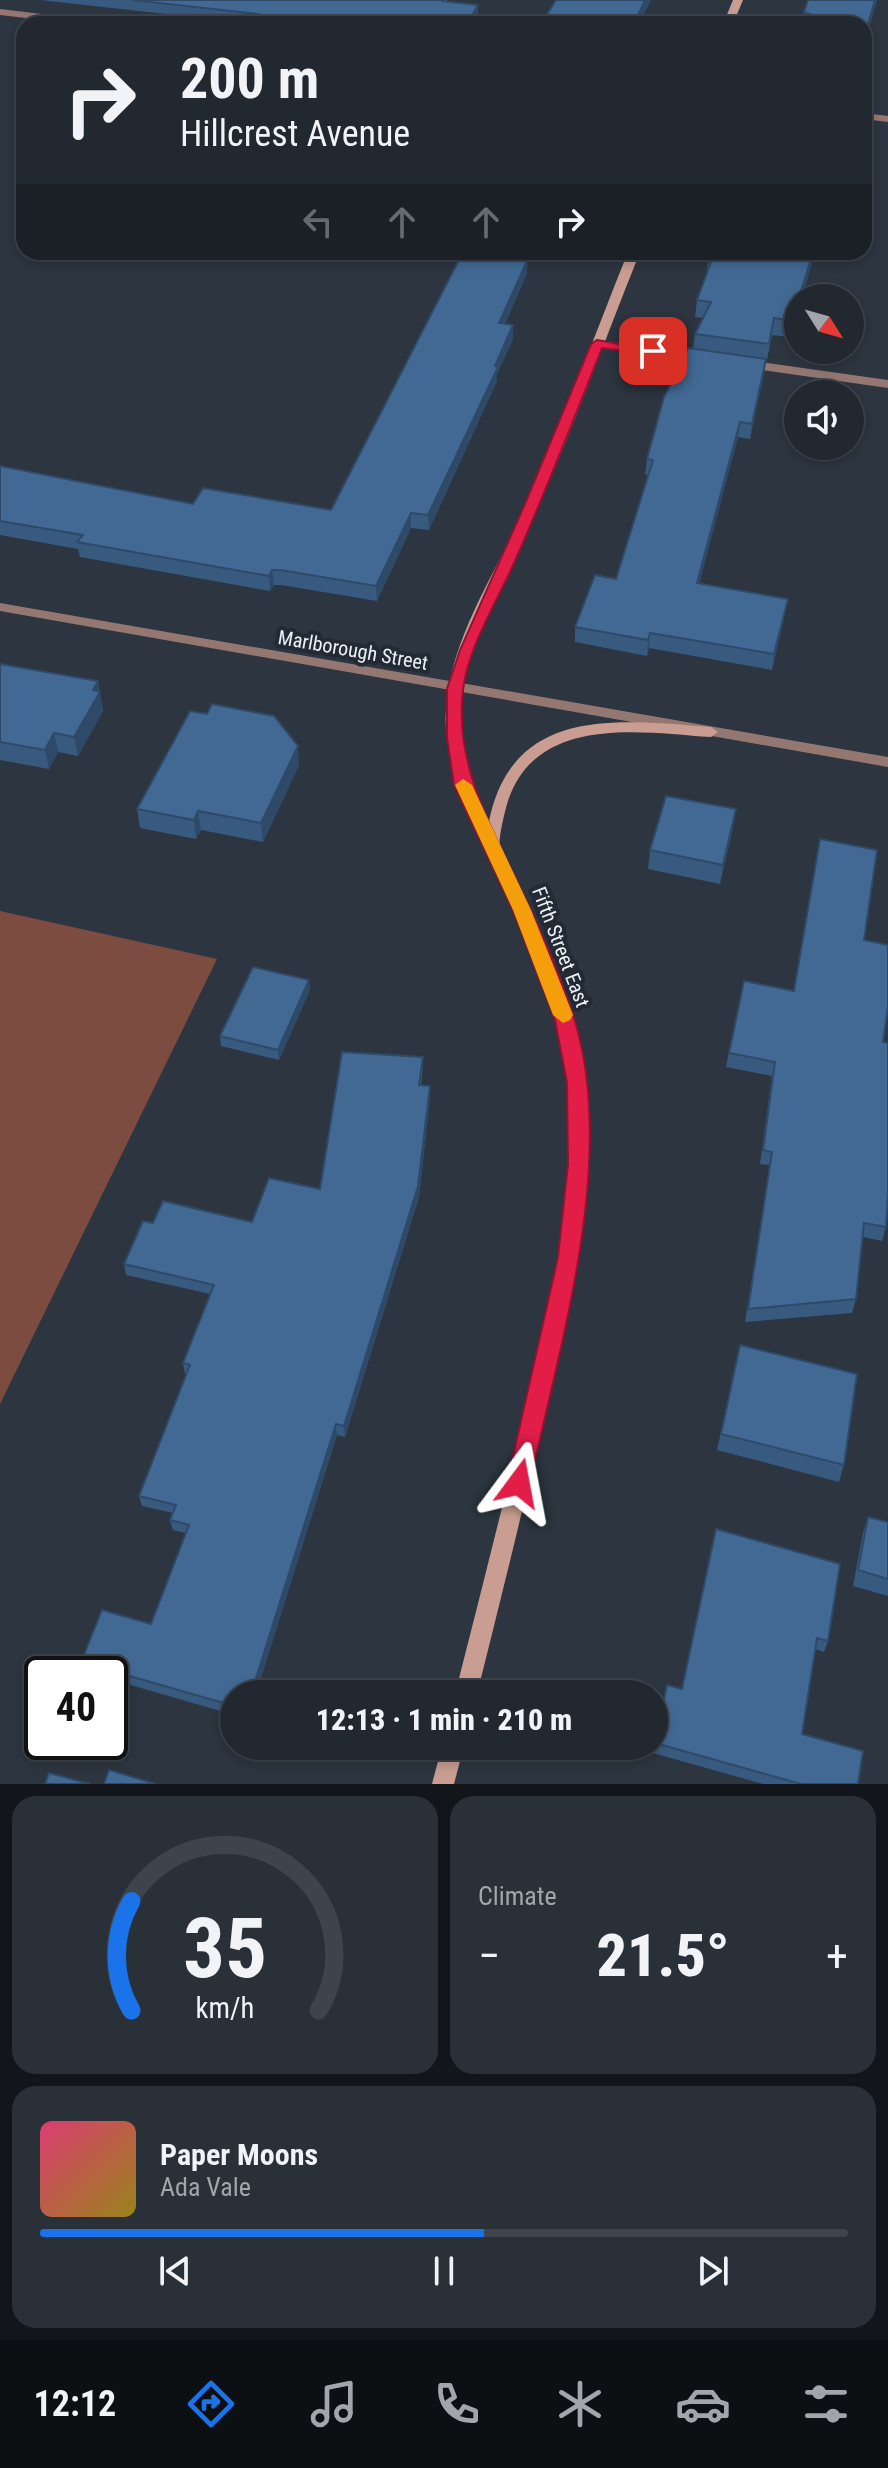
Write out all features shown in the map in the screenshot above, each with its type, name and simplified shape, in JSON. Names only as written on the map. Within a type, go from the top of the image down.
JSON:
[{"type":"street","points":[[0,12],[34,16]]},
{"type":"street","name":"Fifth Street East","points":[[469,1680],[526,1453],[565,1272],[578,1164],[577,1083],[565,1020],[492,843],[463,785],[455,738],[455,689],[468,650],[533,504],[631,260]]},
{"type":"street","points":[[597,344],[717,360]]},
{"type":"street","points":[[732,362],[888,384]]},
{"type":"street","name":"Marlborough Street","points":[[0,607],[455,689],[888,762]]},
{"type":"street","points":[[492,843],[498,796],[522,762],[564,734],[618,726],[711,732]]},
{"type":"street","points":[[443,1784],[449,1760]]},
{"type":"shaded area","points":[[0,911],[217,959],[0,1404]]},
{"type":"building","points":[[132,0],[444,0],[478,5],[472,16],[257,16],[258,14]]},
{"type":"building","points":[[556,0],[645,0],[638,16],[546,16]]},
{"type":"building","points":[[808,0],[875,0],[870,16],[809,16],[804,12]]},
{"type":"building","points":[[459,260],[528,260],[499,323],[513,325],[495,366],[498,367],[428,515],[411,513],[376,586],[280,570],[272,570],[269,576],[77,542],[83,535],[0,521],[0,466],[193,504],[203,488],[331,510]]},
{"type":"building","points":[[811,260],[803,284],[784,284],[784,320],[774,318],[769,344],[695,334],[711,302],[697,300],[711,262],[708,262]]},
{"type":"building","points":[[688,348],[766,359],[752,424],[740,422],[697,583],[788,599],[774,654],[650,633],[648,640],[575,627],[595,575],[616,579],[653,460],[647,459],[664,397]]},
{"type":"building","points":[[0,664],[98,681],[93,690],[100,692],[74,737],[54,733],[45,750],[0,742]]},
{"type":"building","points":[[212,704],[274,716],[298,746],[261,823],[198,811],[194,820],[137,809],[190,711],[207,714]]},
{"type":"building","points":[[666,796],[736,809],[723,865],[650,850]]},
{"type":"building","points":[[820,839],[877,850],[864,940],[888,945],[888,1007],[883,1042],[888,1043],[886,1227],[864,1223],[856,1299],[748,1309],[772,1152],[763,1150],[775,1062],[729,1053],[744,981],[794,991]]},
{"type":"building","points":[[253,967],[309,980],[278,1050],[220,1036]]},
{"type":"building","points":[[342,1052],[423,1057],[419,1085],[430,1086],[418,1186],[344,1426],[336,1424],[255,1680],[220,1680],[220,1702],[128,1676],[128,1656],[83,1656],[102,1610],[151,1624],[189,1525],[170,1520],[176,1505],[139,1496],[190,1365],[183,1363],[214,1285],[124,1264],[143,1221],[153,1223],[163,1201],[252,1222],[269,1178],[320,1189]]},
{"type":"building","points":[[740,1345],[857,1374],[844,1465],[721,1434]]},
{"type":"building","points":[[868,1517],[888,1522],[888,1579],[858,1570]]},
{"type":"building","points":[[716,1529],[840,1564],[828,1641],[817,1638],[802,1734],[863,1751],[858,1784],[801,1784],[668,1747],[668,1685],[682,1689]]},
{"type":"building","points":[[109,1770],[156,1784],[104,1784]]},
{"type":"building","points":[[49,1773],[90,1784],[45,1784]]},
{"type":"slow traffic","points":[[463,785],[522,910],[563,1015]]},
{"type":"route","points":[[519,1483],[568,1257],[578,1164],[577,1083],[565,1020],[522,910],[463,785],[455,738],[455,689],[468,650],[533,504],[597,344],[653,351]]}]
